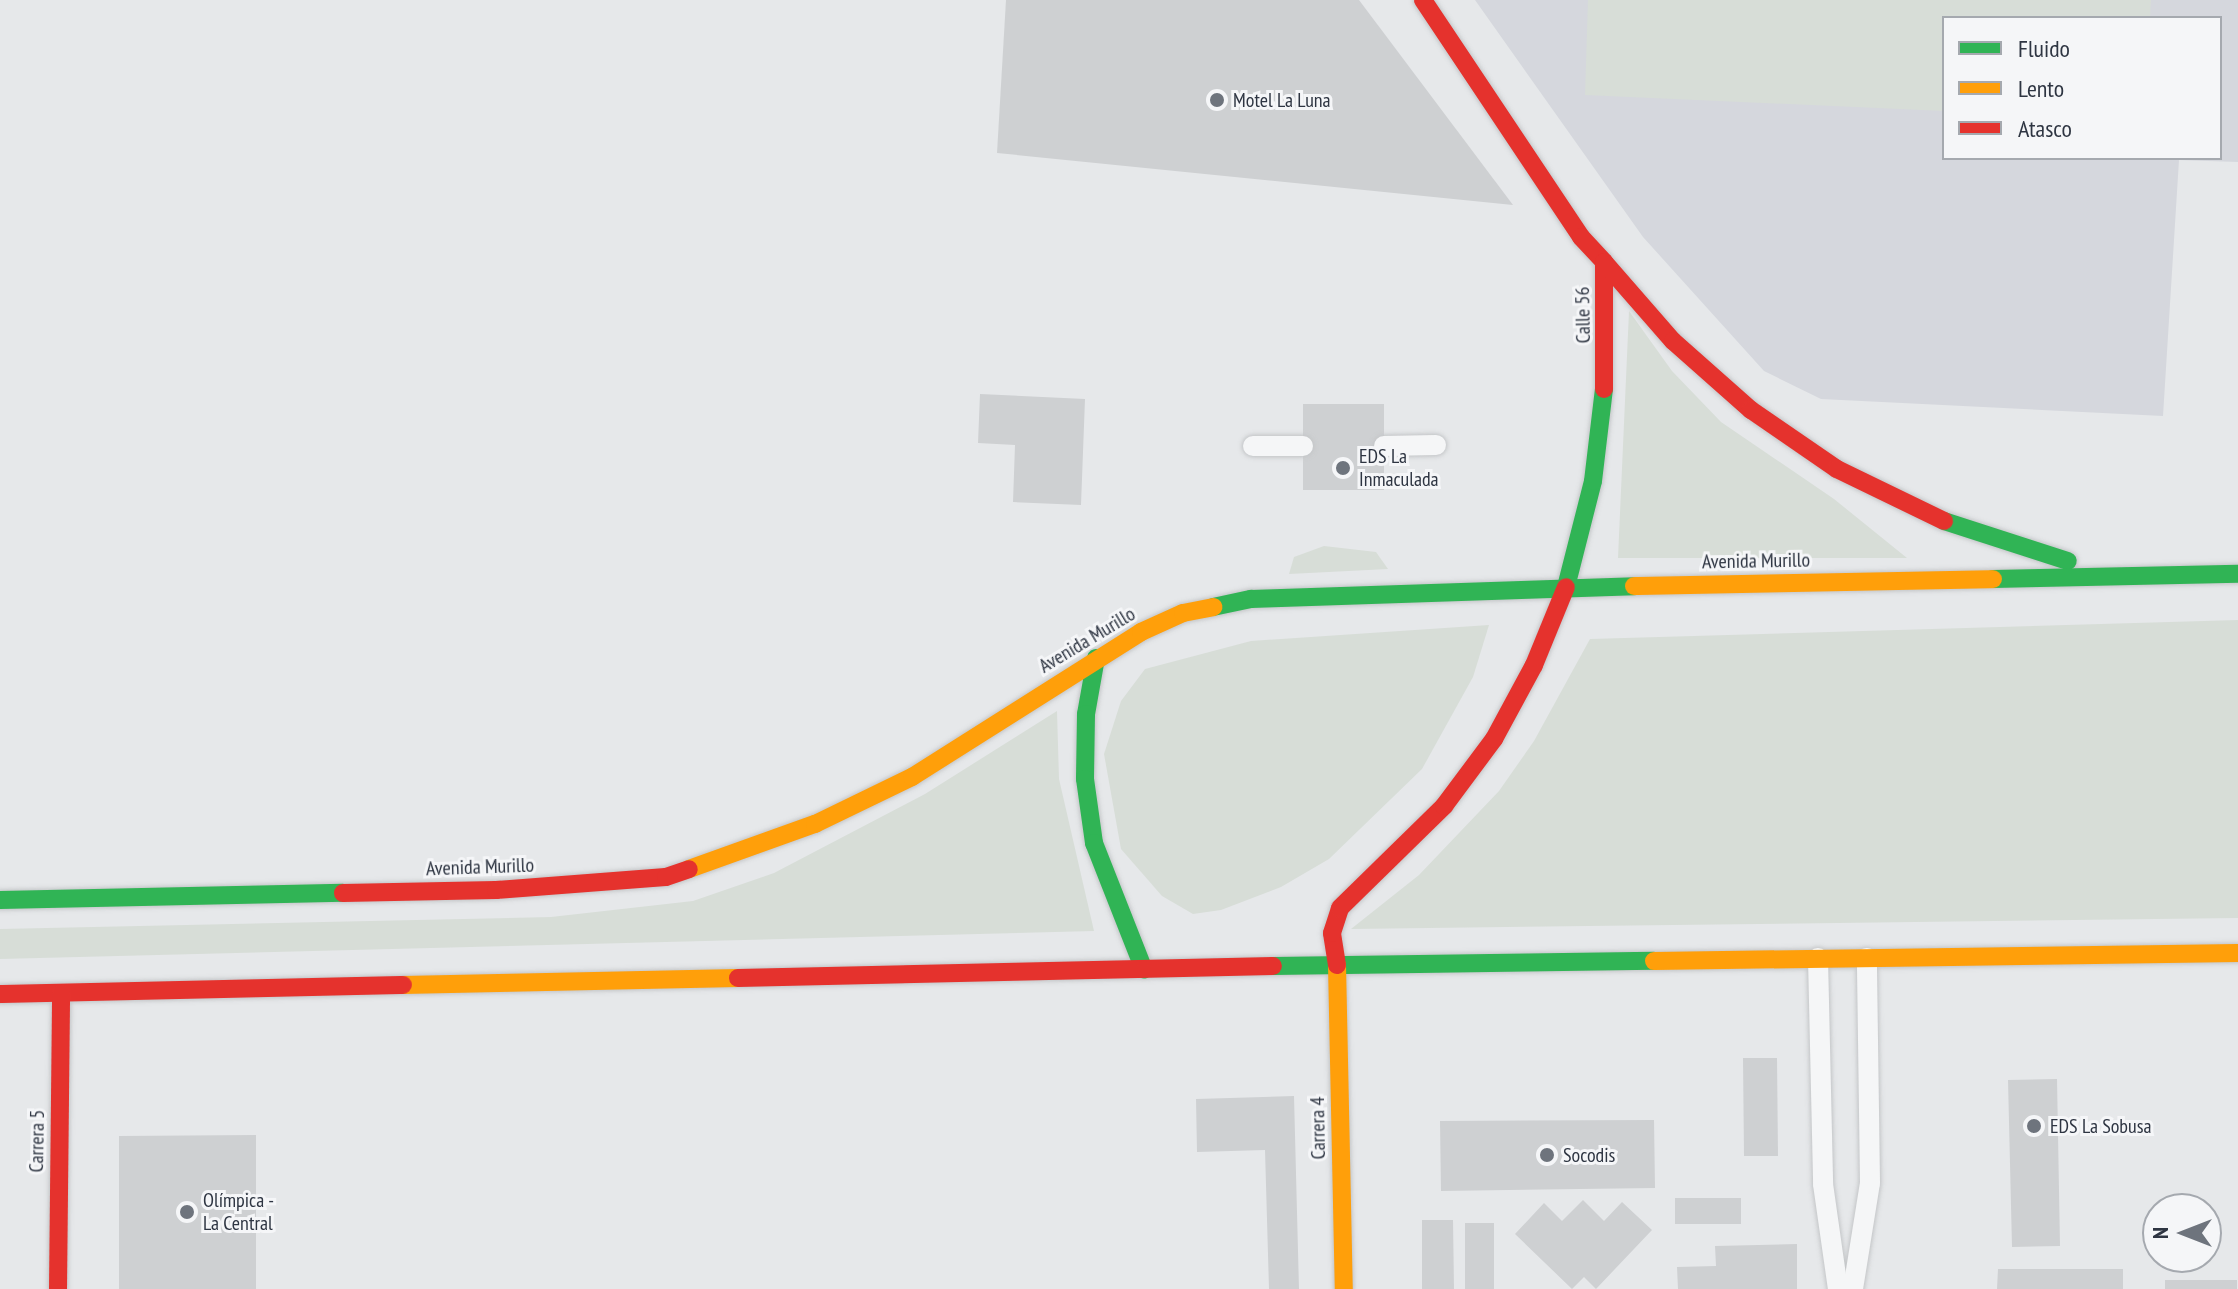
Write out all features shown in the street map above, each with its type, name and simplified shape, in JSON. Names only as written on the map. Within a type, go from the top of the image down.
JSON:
[{"type":"main road","name":"Calle 56","points":[[1337,965],[1332,933],[1340,908],[1444,806],[1494,739],[1534,665],[1566,587],[1593,481],[1606,372],[1604,262],[1581,237],[1423,0]]},
{"type":"main road","points":[[1604,262],[1673,341],[1751,410],[1837,469],[1930,516],[2027,552],[2129,575]]},
{"type":"main road","name":"Avenida Murillo","points":[[0,900],[496,890],[666,877],[815,824],[912,777],[1096,658],[1183,613],[1251,599],[1566,587],[2238,574]]},
{"type":"main road","points":[[1096,658],[1086,714],[1085,779],[1094,843],[1114,904],[1144,970]]},
{"type":"main road","points":[[0,994],[1337,965],[2238,953]]},
{"type":"main road","name":"Carrera 4","points":[[1337,965],[1344,1289]]},
{"type":"main road","name":"Carrera 5","points":[[58,1289],[61,993]]},
{"type":"lane","points":[[1384,446],[1436,445]]},
{"type":"lane","points":[[1253,446],[1303,446]]},
{"type":"lane","points":[[1818,958],[1823,1184],[1838,1289]]},
{"type":"lane","points":[[1853,1289],[1870,1183],[1867,958]]},
{"type":"shaded area","points":[[1475,0],[2238,0],[2238,162],[2179,160],[2163,416],[1821,399],[1764,371],[1643,237]]},
{"type":"shaded area","points":[[1588,0],[2151,0],[2150,16],[1942,16],[1942,111],[1585,95]]},
{"type":"shaded area","points":[[1629,311],[1672,371],[1721,422],[1834,499],[1907,558],[1618,558]]},
{"type":"shaded area","points":[[1324,546],[1376,552],[1388,569],[1289,574],[1294,557]]},
{"type":"shaded area","points":[[2238,620],[2238,918],[1351,929],[1419,875],[1499,791],[1534,741],[1590,639]]},
{"type":"shaded area","points":[[1489,625],[1473,677],[1422,769],[1329,859],[1281,887],[1221,910],[1193,914],[1162,896],[1121,849],[1104,754],[1121,701],[1145,669],[1251,641]]},
{"type":"shaded area","points":[[1057,711],[1059,779],[1094,931],[0,959],[0,929],[551,917],[693,901],[774,873],[925,794]]},
{"type":"building","name":"Motel La Luna","points":[[1006,0],[1359,0],[1513,205],[997,153]]},
{"type":"building","points":[[980,394],[1085,399],[1081,505],[1013,502],[1015,445],[978,443]]},
{"type":"building","name":"EDS La Inmaculada","points":[[1303,404],[1384,404],[1384,490],[1303,490]]},
{"type":"building","points":[[1743,1058],[1777,1058],[1778,1156],[1744,1156]]},
{"type":"building","name":"EDS La Sobusa","points":[[2057,1079],[2060,1246],[2012,1247],[2008,1080]]},
{"type":"building","points":[[1294,1096],[1299,1289],[1269,1289],[1265,1150],[1197,1152],[1196,1099]]},
{"type":"building","name":"Socodis","points":[[1654,1120],[1655,1188],[1441,1191],[1440,1121]]},
{"type":"building","name":"Olímpica - La Central","points":[[256,1135],[256,1289],[119,1289],[119,1136]]},
{"type":"building","points":[[1675,1198],[1741,1198],[1741,1224],[1675,1224]]},
{"type":"building","points":[[1583,1200],[1604,1221],[1622,1202],[1652,1230],[1596,1289],[1584,1277],[1572,1289],[1515,1234],[1544,1203],[1562,1221]]},
{"type":"building","points":[[1422,1220],[1453,1220],[1454,1289],[1422,1289]]},
{"type":"building","points":[[1465,1223],[1494,1223],[1494,1289],[1465,1289]]},
{"type":"building","points":[[1797,1244],[1797,1289],[1678,1289],[1677,1267],[1716,1266],[1715,1246]]},
{"type":"building","points":[[1998,1269],[2123,1269],[2123,1289],[1997,1289]]},
{"type":"building","points":[[2165,1280],[2237,1280],[2237,1289],[2165,1289]]},
{"type":"traffic: fast","points":[[1566,587],[1593,481],[1604,389]]},
{"type":"traffic: fast","points":[[1944,521],[2068,561]]},
{"type":"traffic: fast","points":[[1993,579],[2238,574]]},
{"type":"traffic: fast","points":[[1213,607],[1251,599],[1634,586]]},
{"type":"traffic: fast","points":[[1096,658],[1086,714],[1085,779],[1094,843],[1144,970]]},
{"type":"traffic: fast","points":[[0,900],[343,893]]},
{"type":"traffic: fast","points":[[1273,966],[1654,961]]},
{"type":"traffic: slow","points":[[1634,586],[1993,579]]},
{"type":"traffic: slow","points":[[689,869],[815,824],[912,777],[1141,632],[1183,613],[1213,607]]},
{"type":"traffic: slow","points":[[1654,961],[2238,953]]},
{"type":"traffic: slow","points":[[1337,965],[1344,1289]]},
{"type":"traffic: slow","points":[[403,985],[738,978]]},
{"type":"traffic: jam","points":[[1423,0],[1581,237],[1604,262],[1604,389]]},
{"type":"traffic: jam","points":[[1604,262],[1673,341],[1751,410],[1837,469],[1944,521]]},
{"type":"traffic: jam","points":[[1337,965],[1332,933],[1340,908],[1444,806],[1494,739],[1534,665],[1566,587]]},
{"type":"traffic: jam","points":[[343,893],[496,890],[666,877],[689,869]]},
{"type":"traffic: jam","points":[[738,978],[1273,966]]},
{"type":"traffic: jam","points":[[0,994],[403,985]]},
{"type":"traffic: jam","points":[[58,1289],[61,993]]},
{"type":"place","name":"Motel La Luna","points":[[1217,100]]},
{"type":"place","name":"EDS La Inmaculada","points":[[1343,468]]},
{"type":"place","name":"EDS La Sobusa","points":[[2034,1126]]},
{"type":"place","name":"Socodis","points":[[1547,1155]]},
{"type":"place","name":"Olímpica - La Central","points":[[187,1212]]}]
